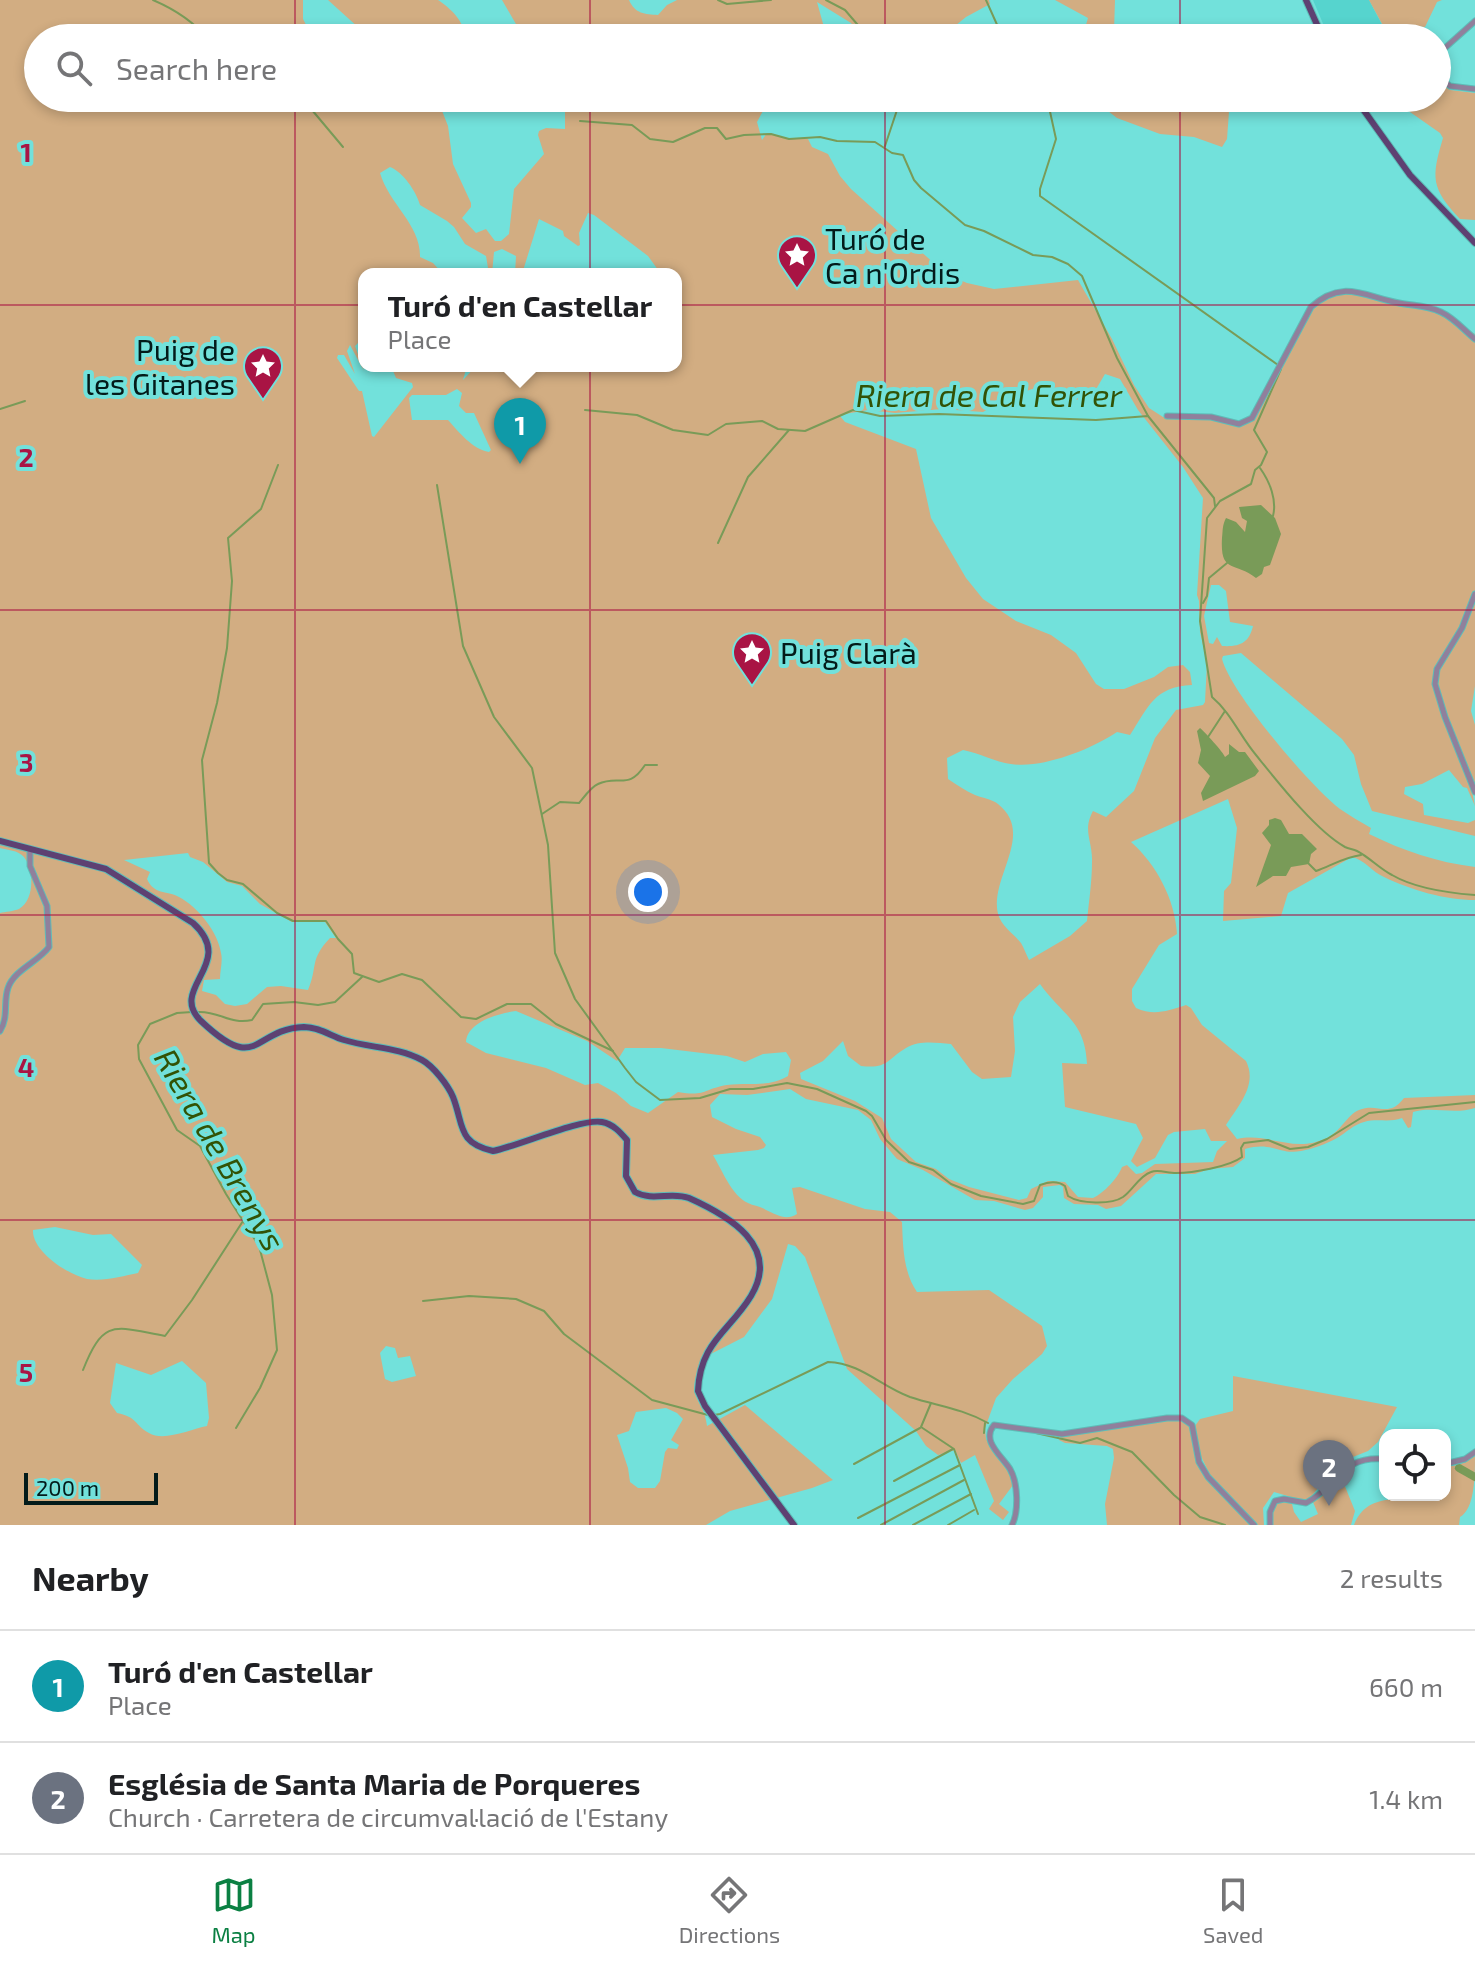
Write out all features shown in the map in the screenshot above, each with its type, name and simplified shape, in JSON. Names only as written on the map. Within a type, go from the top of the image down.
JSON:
[{"type":"main road","points":[[1306,0],[1317,24]]},
{"type":"main road","points":[[1365,112],[1410,175],[1475,243]]},
{"type":"main road","points":[[0,841],[106,869],[159,900],[202,931],[208,940],[209,956],[193,989],[192,1007],[198,1018],[235,1046],[250,1049],[289,1030],[313,1028],[343,1040],[396,1051],[421,1060],[453,1095],[461,1129],[478,1148],[493,1151],[588,1123],[606,1123],[619,1130],[627,1140],[626,1176],[635,1192],[652,1198],[683,1195],[748,1234],[756,1244],[759,1260],[756,1286],[749,1299],[711,1343],[698,1391],[705,1406],[794,1525]]},
{"type":"street","points":[[1451,42],[1475,21]]},
{"type":"street","points":[[1451,86],[1475,89]]},
{"type":"street","points":[[1167,416],[1211,417],[1239,424],[1252,418],[1311,307],[1318,300],[1338,293],[1360,291],[1397,303],[1421,304],[1451,318],[1475,339]]},
{"type":"street","points":[[1475,594],[1462,628],[1437,669],[1435,684],[1475,792]]},
{"type":"street","points":[[0,1031],[5,1022],[7,992],[13,979],[49,947],[47,906],[30,866],[30,850]]},
{"type":"street","points":[[1012,1525],[1016,1516],[1015,1483],[1011,1470],[990,1441],[989,1431],[994,1425],[1062,1434],[1167,1418],[1182,1418],[1192,1425],[1199,1462],[1208,1477],[1254,1525]]},
{"type":"street","points":[[1451,1462],[1465,1459],[1475,1452]]},
{"type":"street","points":[[1270,1525],[1270,1512],[1275,1501],[1284,1499],[1306,1503],[1355,1462],[1366,1458],[1379,1459]]},
{"type":"shaded area","points":[[0,0],[303,0],[306,24],[24,24],[24,112],[442,112],[448,126],[453,164],[471,203],[462,218],[476,233],[486,229],[495,241],[501,241],[509,234],[514,189],[544,154],[539,131],[546,128],[565,129],[565,112],[762,112],[757,122],[762,140],[767,133],[791,139],[808,139],[812,147],[828,154],[851,189],[946,274],[994,289],[1078,280],[1134,385],[1149,408],[1163,417],[1244,423],[1256,418],[1283,359],[1309,314],[1316,306],[1341,294],[1357,292],[1426,306],[1475,334],[1475,686],[1471,711],[1475,725],[1475,791],[1472,791],[1475,806],[1467,788],[1449,770],[1422,784],[1405,787],[1404,794],[1423,804],[1424,815],[1468,823],[1475,820],[1475,836],[1372,811],[1354,755],[1342,739],[1241,653],[1223,656],[1222,659],[1228,674],[1255,715],[1327,797],[1371,828],[1369,834],[1420,855],[1475,867],[1475,900],[1440,896],[1405,886],[1352,857],[1288,893],[1281,916],[1223,921],[1224,891],[1231,883],[1237,828],[1228,799],[1131,842],[1163,883],[1177,934],[1159,945],[1132,989],[1132,1001],[1136,1008],[1149,1012],[1186,1005],[1202,1025],[1246,1061],[1250,1078],[1248,1087],[1226,1125],[1237,1139],[1260,1138],[1292,1144],[1315,1142],[1332,1135],[1359,1110],[1393,1108],[1404,1098],[1475,1095],[1475,1108],[1413,1112],[1411,1127],[1408,1128],[1402,1118],[1364,1122],[1337,1138],[1301,1151],[1262,1146],[1245,1149],[1245,1158],[1233,1167],[1195,1174],[1156,1174],[1121,1206],[1106,1209],[1098,1205],[1074,1204],[1064,1198],[1060,1185],[1043,1187],[1043,1197],[1033,1208],[1025,1210],[994,1201],[975,1200],[897,1159],[880,1139],[871,1120],[858,1110],[806,1099],[790,1089],[747,1095],[720,1094],[710,1105],[712,1117],[760,1137],[766,1145],[758,1150],[713,1155],[732,1189],[742,1200],[789,1217],[797,1214],[792,1188],[800,1187],[865,1209],[890,1212],[902,1222],[906,1267],[917,1292],[989,1290],[1042,1326],[1047,1346],[996,1398],[985,1428],[986,1439],[1008,1470],[1013,1485],[999,1504],[1009,1512],[1003,1520],[989,1509],[994,1501],[975,1455],[961,1463],[955,1450],[938,1455],[847,1369],[805,1257],[795,1246],[788,1244],[772,1299],[744,1337],[701,1359],[694,1390],[707,1426],[745,1405],[833,1480],[812,1488],[730,1511],[706,1525],[0,1525],[0,913],[17,910],[24,905],[31,884],[30,869],[24,857],[0,848]],"holes":[[[1105,374],[1120,379],[1138,410],[1203,498],[1197,595],[1200,632],[1207,663],[1205,702],[1176,710],[1155,738],[1134,791],[1106,817],[1093,811],[1088,824],[1092,862],[1087,921],[1070,936],[1029,960],[1021,943],[998,914],[997,900],[1012,842],[1013,829],[1009,816],[996,802],[948,779],[947,758],[963,750],[1005,763],[1037,764],[1081,751],[1117,732],[1130,735],[1148,707],[1161,694],[1192,685],[1190,672],[1183,665],[1168,667],[1154,677],[1124,689],[1104,689],[1096,684],[1076,653],[1051,635],[1016,621],[983,599],[966,578],[931,518],[916,449],[845,422],[839,415],[868,410],[895,413],[942,409],[983,412],[1005,399],[1032,389],[1079,400],[1095,391]],[[457,389],[462,393],[459,406],[466,413],[474,413],[491,450],[489,452],[471,444],[448,420],[412,420],[409,398],[412,395],[446,395]],[[1211,585],[1219,585],[1226,591],[1230,622],[1253,626],[1249,636],[1239,645],[1222,646],[1217,637],[1213,644],[1209,643],[1204,616]],[[188,853],[227,882],[242,886],[260,904],[292,922],[325,922],[336,938],[330,938],[319,952],[308,990],[267,987],[247,1004],[225,1004],[216,995],[202,991],[204,980],[220,979],[222,956],[211,929],[186,901],[153,888],[147,879],[150,872],[124,860]],[[1040,984],[1071,1020],[1082,1038],[1087,1064],[1062,1063],[1065,1107],[1136,1124],[1143,1138],[1131,1161],[1137,1167],[1155,1158],[1168,1135],[1174,1132],[1205,1129],[1211,1141],[1227,1141],[1217,1151],[1213,1162],[1155,1164],[1136,1174],[1127,1165],[1122,1167],[1110,1185],[1093,1198],[1078,1197],[1065,1182],[1048,1181],[1031,1189],[1027,1198],[1019,1200],[969,1187],[916,1162],[891,1139],[882,1118],[855,1101],[801,1079],[800,1073],[823,1061],[843,1041],[848,1056],[861,1066],[882,1065],[917,1044],[951,1044],[972,1072],[982,1079],[1011,1077],[1015,1051],[1013,1017],[1020,1002]],[[516,1011],[587,1041],[617,1061],[625,1048],[661,1048],[727,1056],[745,1062],[763,1054],[786,1052],[791,1060],[788,1076],[773,1082],[727,1085],[699,1093],[678,1092],[648,1113],[631,1106],[598,1083],[585,1085],[546,1068],[486,1053],[466,1042],[478,1024]],[[55,1227],[93,1235],[111,1234],[142,1265],[138,1273],[87,1279],[61,1267],[44,1253],[34,1238],[33,1230]],[[386,1346],[395,1348],[398,1358],[410,1356],[416,1376],[392,1382],[385,1379],[380,1353]],[[182,1361],[206,1383],[207,1426],[170,1436],[155,1435],[129,1417],[117,1413],[110,1403],[116,1363],[151,1375]],[[666,1408],[683,1419],[671,1440],[679,1445],[677,1449],[668,1448],[665,1452],[660,1481],[655,1488],[638,1488],[630,1482],[617,1435],[629,1431],[636,1412]]]},
{"type":"shaded area","points":[[328,0],[438,0],[452,11],[461,24],[355,24]]},
{"type":"shaded area","points":[[502,0],[629,0],[637,11],[658,15],[677,0],[989,0],[990,4],[957,24],[852,24],[817,2],[823,24],[516,24]]},
{"type":"shaded area","points":[[1055,0],[1115,0],[1114,24],[1086,24],[1088,18]]},
{"type":"shaded area","points":[[1313,0],[1369,0],[1382,24],[1323,24]]},
{"type":"shaded area","points":[[1369,0],[1442,0],[1437,2],[1426,24],[1382,24]]},
{"type":"shaded area","points":[[1451,90],[1475,93],[1475,220],[1460,219],[1439,190],[1435,173],[1443,138],[1410,112],[1451,112]]},
{"type":"shaded area","points":[[1109,112],[1229,112],[1227,139],[1222,147],[1194,137],[1160,134],[1117,118]]},
{"type":"shaded area","points":[[1261,505],[1275,518],[1281,534],[1270,565],[1264,567],[1262,574],[1256,578],[1226,562],[1222,538],[1226,518],[1236,522],[1245,532],[1247,521],[1242,518],[1239,507]]},
{"type":"shaded area","points":[[1200,728],[1225,757],[1229,754],[1229,744],[1239,752],[1245,752],[1259,771],[1255,776],[1203,801],[1201,793],[1210,776],[1198,763],[1201,750],[1197,731]]},
{"type":"shaded area","points":[[1269,820],[1281,820],[1289,834],[1302,834],[1317,849],[1311,854],[1309,864],[1291,867],[1286,876],[1273,876],[1256,887],[1271,845],[1262,833]]},
{"type":"shaded area","points":[[1233,1376],[1397,1407],[1385,1429],[1379,1429],[1378,1442],[1368,1451],[1348,1459],[1329,1475],[1309,1499],[1305,1501],[1274,1492],[1263,1508],[1264,1525],[1258,1525],[1210,1475],[1199,1452],[1195,1426],[1200,1419],[1233,1411]]},
{"type":"shaded area","points":[[1182,1419],[1190,1426],[1197,1462],[1252,1525],[1107,1525],[1105,1504],[1113,1449],[1065,1443],[1059,1440],[1061,1436]]},
{"type":"shaded area","points":[[1475,1456],[1471,1499],[1469,1507],[1460,1517],[1459,1525],[1354,1525],[1366,1508],[1382,1501],[1451,1501],[1451,1466]]},
{"type":"shaded area","points":[[1338,1481],[1344,1484],[1355,1511],[1351,1525],[1272,1525],[1274,1508],[1281,1501],[1292,1504],[1301,1522],[1318,1514],[1313,1502]]},
{"type":"waterway","points":[[153,0],[192,24]]},
{"type":"waterway","points":[[718,0],[727,4],[771,0]]},
{"type":"waterway","points":[[826,0],[845,10],[857,24]]},
{"type":"waterway","points":[[986,0],[997,24]]},
{"type":"waterway","points":[[314,112],[343,147]]},
{"type":"waterway","points":[[885,146],[896,112]]},
{"type":"waterway","points":[[1050,112],[1056,139],[1040,196],[1278,365]]},
{"type":"waterway","points":[[580,121],[632,125],[650,139],[673,142],[705,128],[717,128],[726,139],[771,134],[789,139],[820,137],[837,141],[875,142],[892,153],[903,155],[921,188],[965,225],[1033,255],[1052,257],[1068,264],[1082,276],[1117,358],[1148,416]]},
{"type":"waterway","points":[[1281,369],[1254,430],[1267,452],[1261,465],[1255,470],[1251,484],[1220,501],[1207,518],[1200,621],[1212,697],[1286,791],[1334,840],[1411,884],[1475,895]]},
{"type":"waterway","points":[[0,409],[25,401]]},
{"type":"waterway","name":"Riera de Cal Ferrer","points":[[585,410],[637,415],[673,430],[708,435],[726,424],[762,421],[778,429],[805,431],[853,410],[880,416],[939,414],[1096,420],[1148,416],[1214,498],[1215,506]]},
{"type":"waterway","points":[[718,543],[748,477],[789,430]]},
{"type":"waterway","points":[[278,465],[261,509],[228,538],[232,581],[227,648],[202,760],[209,863],[227,880],[243,884],[277,913],[293,921],[326,921],[352,954],[354,973],[379,982],[402,974],[422,980],[461,1017],[476,1019],[507,1004],[531,1004],[556,1024],[613,1051]]},
{"type":"waterway","points":[[1260,468],[1272,491],[1273,516]]},
{"type":"waterway","points":[[437,485],[463,646],[494,717],[532,768],[548,845],[555,953],[575,999],[636,1082],[660,1100],[700,1098],[730,1089],[753,1089],[787,1083],[817,1089],[866,1111],[886,1140],[909,1162],[933,1170],[951,1184],[981,1196],[1023,1204],[1034,1201],[1040,1185],[1053,1182],[1065,1186],[1068,1196],[1073,1199],[1088,1202],[1118,1200],[1151,1172],[1191,1172],[1236,1161],[1242,1157],[1244,1143],[1268,1140],[1290,1149],[1308,1147],[1369,1113],[1475,1102]]},
{"type":"waterway","points":[[1203,603],[1209,578],[1227,563]]},
{"type":"waterway","points":[[1208,737],[1225,711]]},
{"type":"waterway","points":[[542,814],[560,802],[579,803],[590,790],[605,781],[628,780],[645,765],[657,765]]},
{"type":"waterway","points":[[1309,864],[1316,871],[1361,855]]},
{"type":"waterway","name":"Riera de Brenys","points":[[198,1012],[237,1021],[252,1020],[263,1004],[294,1002],[318,1005],[335,1002],[362,977]]},
{"type":"waterway","name":"Riera de Brenys","points":[[192,1012],[177,1013],[150,1024],[138,1045],[139,1059],[177,1130],[200,1146],[259,1246],[272,1295],[277,1350],[260,1388],[236,1428]]},
{"type":"waterway","points":[[83,1370],[98,1341],[113,1330],[134,1330],[165,1336],[243,1221]]},
{"type":"waterway","points":[[423,1301],[469,1296],[516,1299],[544,1311],[564,1334],[652,1400],[708,1415]]},
{"type":"waterway","points":[[714,1415],[828,1362],[851,1366],[910,1397],[988,1423]]},
{"type":"waterway","points":[[931,1403],[921,1427],[954,1449],[978,1514]]},
{"type":"waterway","points":[[984,1433],[985,1423]]},
{"type":"waterway","points":[[854,1464],[920,1428]]},
{"type":"waterway","points":[[1036,1433],[1080,1443],[1097,1438],[1132,1452],[1200,1517],[1225,1525]]},
{"type":"waterway","points":[[894,1481],[953,1449]]},
{"type":"waterway","points":[[858,1518],[960,1465]]},
{"type":"waterway","points":[[1459,1468],[1475,1477]]},
{"type":"waterway","points":[[881,1525],[964,1480]]},
{"type":"waterway","points":[[913,1525],[971,1494]]},
{"type":"waterway","points":[[948,1525],[974,1510]]},
{"type":"place","name":"Turó de Ca n'Ordis","points":[[797,289]]},
{"type":"place","name":"Puig de les Gitanes","points":[[263,400]]},
{"type":"place","name":"Turó d'en Castellar","points":[[520,464]]},
{"type":"place","name":"Puig Clarà","points":[[752,686]]},
{"type":"place","name":"Església de Santa Maria de Porqueres","points":[[1329,1506]]}]
